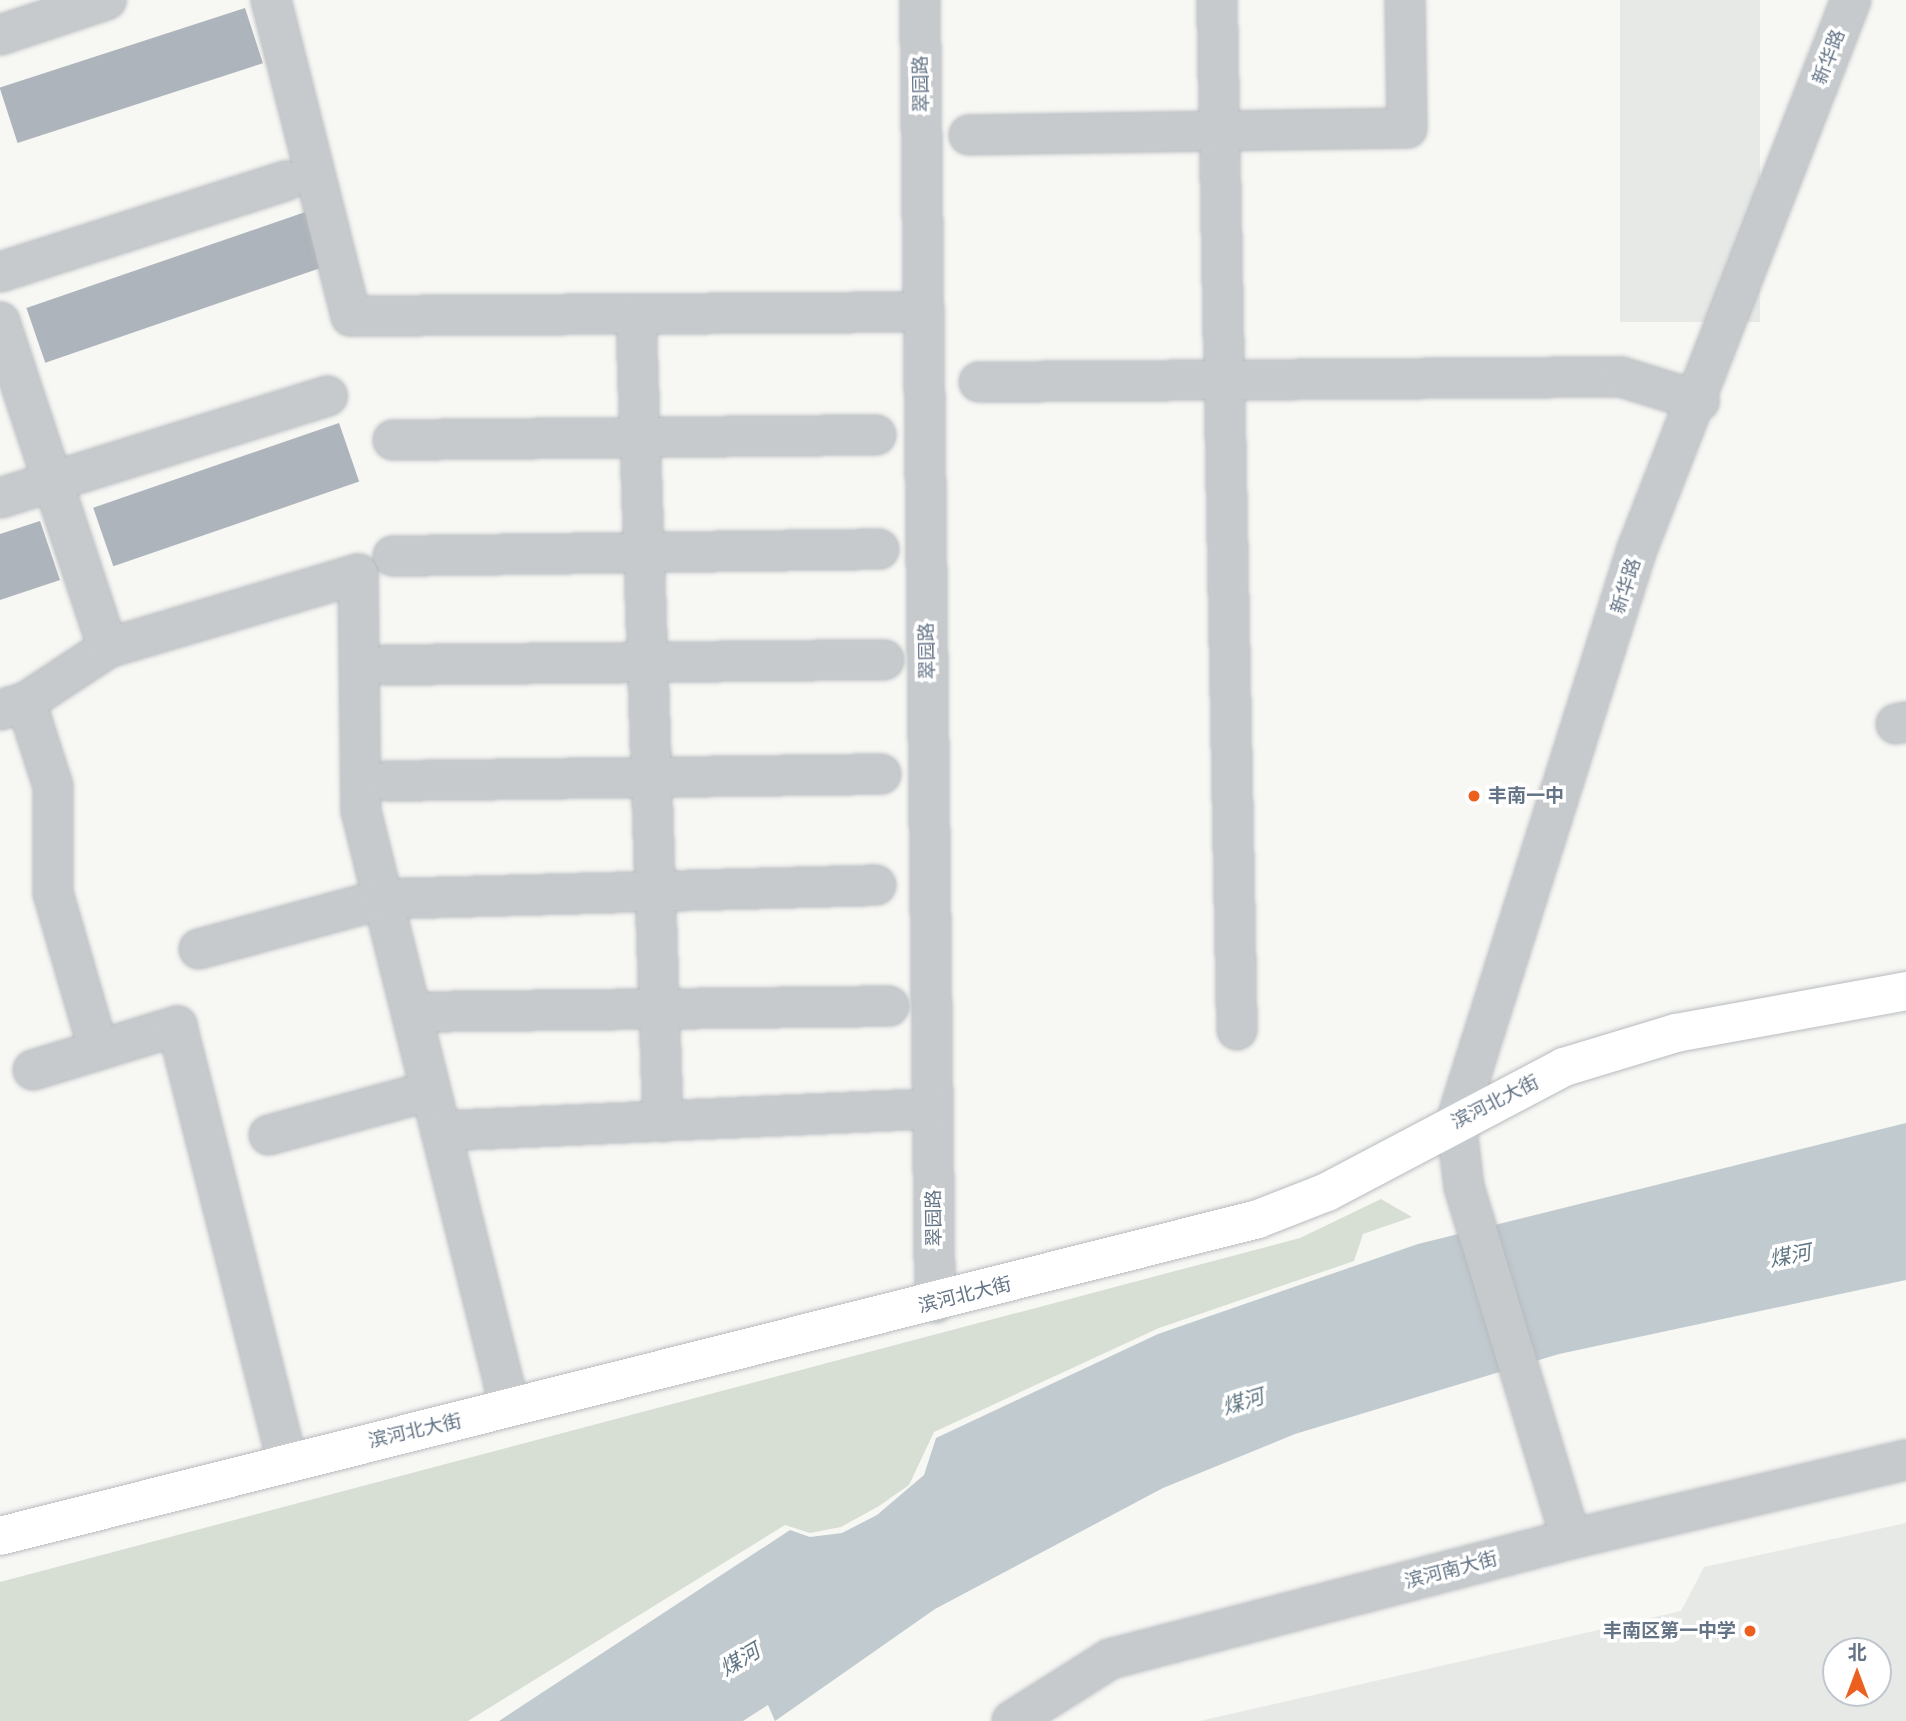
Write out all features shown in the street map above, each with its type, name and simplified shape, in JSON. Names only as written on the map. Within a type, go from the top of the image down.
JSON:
[{"type":"main road","name":"滨河北大街","points":[[0,1536],[287,1461],[935,1303],[1258,1219],[1328,1192],[1564,1067],[1676,1033],[1906,991]]},
{"type":"street","points":[[0,35],[106,0]]},
{"type":"street","points":[[271,0],[351,316],[923,312]]},
{"type":"street","name":"翠园路","points":[[920,0],[935,1303]]},
{"type":"street","points":[[1217,0],[1237,1030]]},
{"type":"street","points":[[969,135],[1408,128],[1405,0]]},
{"type":"street","name":"新华路","points":[[1571,1539],[1541,1432],[1464,1188],[1456,1122],[1636,552],[1699,401],[1851,0]]},
{"type":"street","points":[[0,272],[286,181]]},
{"type":"street","points":[[636,315],[663,1122]]},
{"type":"street","points":[[0,322],[108,648]]},
{"type":"street","points":[[979,382],[1620,377],[1699,401]]},
{"type":"street","points":[[0,498],[328,396]]},
{"type":"street","points":[[393,440],[876,435]]},
{"type":"street","points":[[393,556],[879,549]]},
{"type":"street","points":[[98,1048],[53,892],[53,786],[13,706],[108,648],[358,574],[361,811],[510,1408]]},
{"type":"street","points":[[386,665],[884,660]]},
{"type":"street","points":[[388,781],[881,774]]},
{"type":"street","points":[[199,949],[383,898],[876,885]]},
{"type":"street","points":[[411,1012],[889,1006]]},
{"type":"street","points":[[33,1070],[177,1026],[287,1461]]},
{"type":"street","points":[[269,1135],[430,1091]]},
{"type":"street","points":[[440,1131],[932,1109]]},
{"type":"street","name":"滨河南大街","points":[[1012,1721],[1110,1659],[1571,1539],[1906,1460]]},
{"type":"shaded area","points":[[1620,0],[1760,0],[1760,322],[1620,322]]},
{"type":"shaded area","points":[[1381,1199],[1412,1217],[1363,1234],[1354,1261],[1159,1328],[934,1432],[909,1485],[879,1506],[841,1527],[810,1533],[785,1525],[468,1721],[0,1721],[0,1582],[1300,1238]]},
{"type":"shaded area","name":"丰南区第一中学","points":[[1906,1523],[1906,1721],[1200,1721],[1681,1611],[1704,1567]]},
{"type":"water","name":"煤河","points":[[1906,1123],[1906,1280],[1559,1354],[1295,1434],[1163,1488],[935,1609],[775,1721],[768,1705],[743,1721],[499,1721],[790,1530],[810,1537],[842,1533],[877,1515],[924,1475],[936,1438],[1158,1334],[1418,1244]]},
{"type":"building","points":[[245,8],[263,63],[18,143],[0,88]]},
{"type":"building","points":[[311,210],[330,265],[45,363],[26,308]]},
{"type":"building","points":[[339,423],[359,482],[113,566],[93,508]]},
{"type":"building","points":[[40,521],[60,580],[0,600],[0,534]]},
{"type":"place","name":"丰南一中","points":[[1474,796]]},
{"type":"place","name":"丰南区第一中学","points":[[1750,1631]]}]
